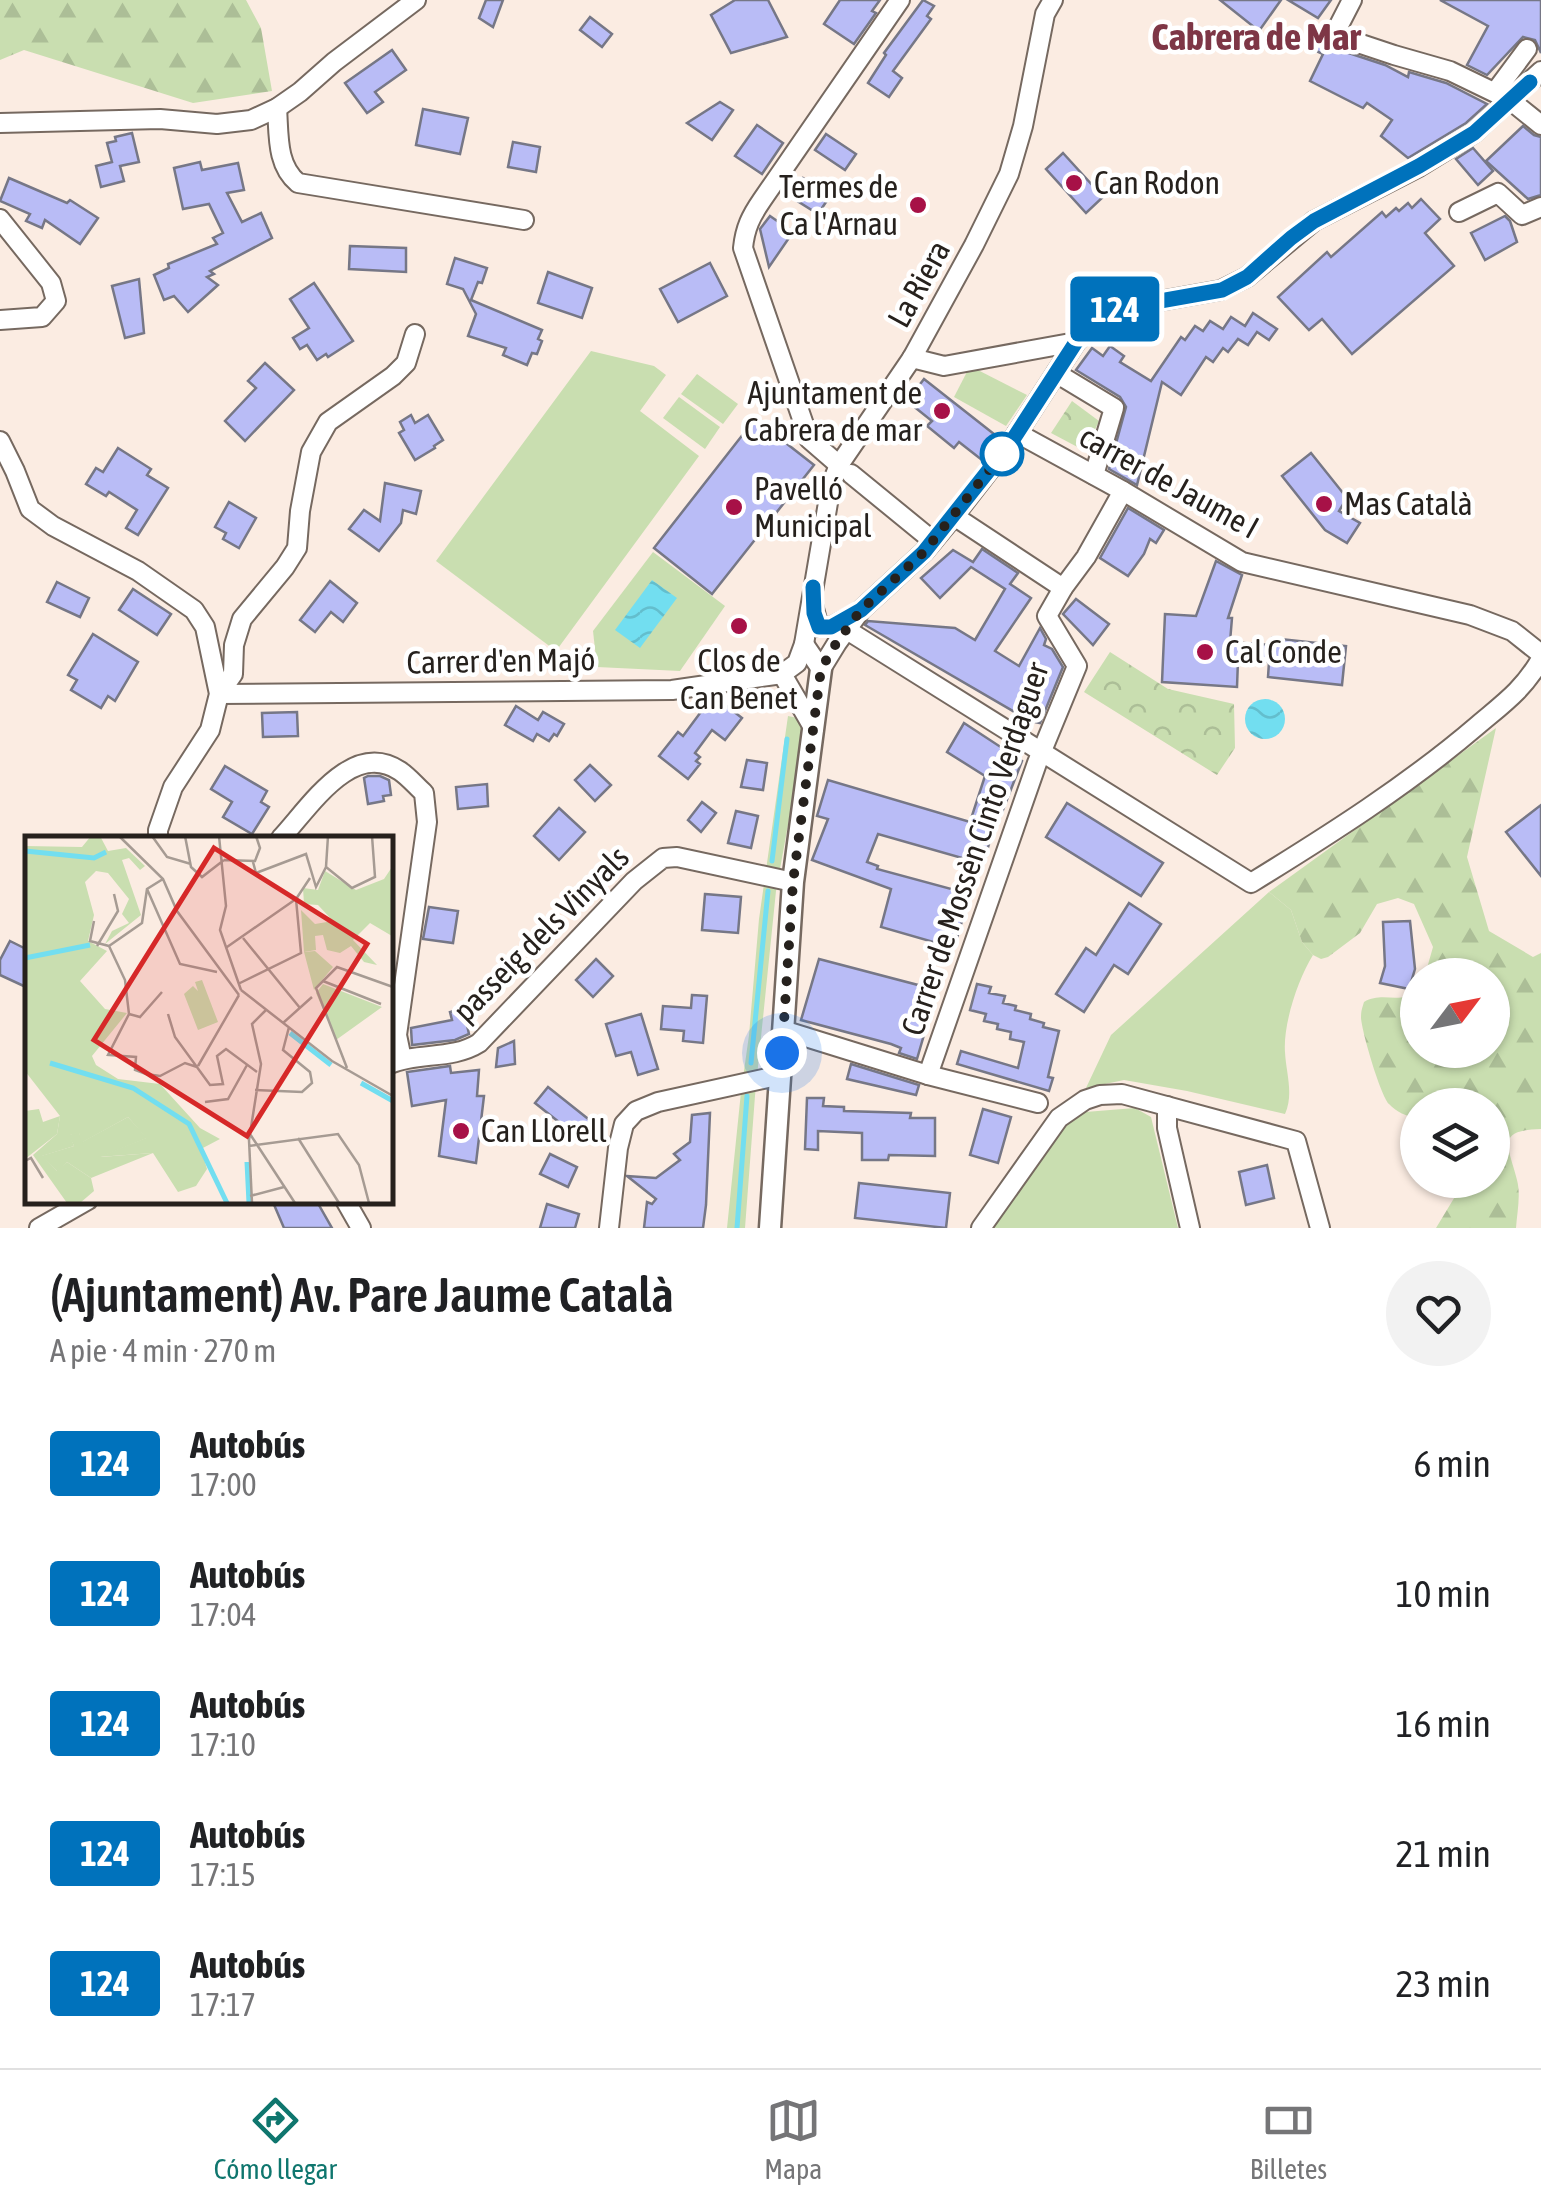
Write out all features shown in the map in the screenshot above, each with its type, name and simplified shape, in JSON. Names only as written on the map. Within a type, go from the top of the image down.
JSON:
[{"type":"street","points":[[0,123],[160,119],[217,124],[252,120],[300,92],[416,0]]},
{"type":"street","points":[[900,0],[748,220],[743,248],[809,438],[934,541]]},
{"type":"street","name":"La Riera","points":[[804,644],[831,485],[845,470],[912,358],[1009,174],[1023,126],[1045,14],[1054,0]]},
{"type":"street","points":[[1352,0],[1334,35],[1450,71],[1502,96],[1541,124]]},
{"type":"street","points":[[770,1228],[781,1075],[787,881],[821,669],[861,610],[924,552],[954,516],[1090,327],[1115,309],[1222,290],[1247,277],[1314,221],[1460,142],[1490,120],[1527,49]]},
{"type":"street","points":[[1502,96],[1536,76]]},
{"type":"street","points":[[277,108],[282,161],[288,174],[298,182],[524,220]]},
{"type":"street","points":[[1460,212],[1498,193],[1522,215],[1541,207]]},
{"type":"street","points":[[0,219],[50,283],[56,302],[42,317],[0,320]]},
{"type":"street","points":[[158,836],[173,787],[210,730],[219,694],[232,674],[234,646],[242,619],[297,548],[311,452],[328,422],[406,364],[415,334]]},
{"type":"street","points":[[912,358],[944,366],[1076,342]]},
{"type":"street","points":[[1056,372],[1114,408],[1094,475]]},
{"type":"street","name":"carrer de Jaume I","points":[[1018,432],[1242,562],[1470,615],[1512,630],[1541,657]]},
{"type":"street","points":[[0,441],[30,508],[53,526],[138,572],[194,610],[204,627],[219,694]]},
{"type":"street","name":"Carrer de Mossèn Cinto Verdaguer","points":[[928,1075],[1041,753],[1076,666],[1047,616],[1086,558],[1122,491]]},
{"type":"street","points":[[954,516],[1064,588]]},
{"type":"street","points":[[813,587],[819,627],[831,627],[861,610]]},
{"type":"street","points":[[847,630],[1250,883],[1334,832],[1448,751],[1527,683],[1541,657]]},
{"type":"street","points":[[804,644],[821,669]]},
{"type":"street","points":[[804,644],[797,663],[782,674],[814,729]]},
{"type":"street","name":"Carrer d'en Majó","points":[[219,694],[672,690],[782,674]]},
{"type":"street","points":[[791,692],[818,696]]},
{"type":"street","points":[[283,836],[350,766],[375,761],[399,770],[424,793],[427,822],[398,973],[396,1062]]},
{"type":"street","name":"passeig dels Vinyals","points":[[396,1062],[468,1050],[478,1043],[634,880],[663,858],[677,857],[787,881]]},
{"type":"street","points":[[783,1030],[928,1075],[1038,1102]]},
{"type":"street","points":[[609,1228],[618,1148],[624,1124],[636,1110],[781,1075]]},
{"type":"street","points":[[981,1228],[1059,1118],[1071,1107],[1100,1094],[1122,1094],[1296,1141],[1320,1228]]},
{"type":"street","points":[[1166,1106],[1167,1128],[1190,1228]]},
{"type":"street","points":[[40,1228],[83,1203]]},
{"type":"street","points":[[348,1203],[362,1228]]},
{"type":"green space","points":[[0,0],[246,0],[261,28],[272,91],[193,103],[24,50],[0,60]]},
{"type":"green space","points":[[591,351],[654,366],[666,375],[640,411],[699,456],[556,651],[436,561]]},
{"type":"green space","points":[[970,366],[1027,395],[1006,426],[954,397]]},
{"type":"green space","points":[[697,374],[738,404],[723,424],[681,394]]},
{"type":"green space","points":[[679,397],[720,427],[705,449],[663,418]]},
{"type":"green space","points":[[1072,401],[1099,421],[1085,451],[1051,433]]},
{"type":"green space","points":[[653,552],[725,606],[680,671],[597,667],[593,631]]},
{"type":"green space","points":[[1110,652],[1168,689],[1234,704],[1235,748],[1217,775],[1084,692]]},
{"type":"green space","points":[[788,716],[807,720],[776,891],[745,1228],[727,1228],[759,919]]},
{"type":"green space","points":[[1496,728],[1467,857],[1489,931],[1533,957],[1541,953],[1541,1129],[1516,1133],[1510,1139],[1510,1088],[1400,1088],[1400,1112],[1395,1109],[1385,1098],[1376,1076],[1362,1025],[1364,1002],[1400,997],[1400,1068],[1510,1068],[1510,958],[1430,958],[1433,947],[1414,904],[1398,898],[1377,904],[1360,933],[1321,959],[1302,942],[1291,910],[1269,892]]},
{"type":"green space","points":[[1269,892],[1291,910],[1302,942],[1313,955],[1297,989],[1286,1028],[1289,1091],[1285,1114],[1124,1080],[1086,1088],[1111,1035]]},
{"type":"green space","points":[[1135,1108],[1151,1117],[1178,1228],[992,1228],[1073,1113]]},
{"type":"green space","points":[[1510,1154],[1519,1198],[1516,1228],[1436,1228],[1454,1198],[1510,1198]]},
{"type":"water","points":[[652,580],[677,598],[640,648],[615,630]]},
{"type":"water","points":[[1265,699],[1279,705],[1285,719],[1279,733],[1265,739],[1251,733],[1245,719],[1251,705]]},
{"type":"building","points":[[486,0],[503,0],[493,27],[479,18]]},
{"type":"building","points":[[735,0],[768,0],[787,37],[731,53],[711,15]]},
{"type":"building","points":[[840,0],[880,0],[872,11],[876,13],[854,44],[824,24]]},
{"type":"building","points":[[923,0],[934,6],[927,16],[931,19],[893,71],[902,78],[889,97],[868,83],[884,53]]},
{"type":"building","points":[[1220,0],[1281,0],[1259,31]]},
{"type":"building","points":[[1288,0],[1331,0],[1318,18]]},
{"type":"building","points":[[1440,0],[1541,0],[1541,53],[1535,40],[1523,37],[1487,75],[1467,65],[1488,26]]},
{"type":"building","points":[[590,17],[612,34],[602,47],[580,30]]},
{"type":"building","points":[[1317,36],[1330,47],[1408,77],[1409,72],[1446,83],[1487,104],[1466,123],[1408,158],[1381,136],[1392,120],[1367,103],[1363,108],[1310,81],[1323,54],[1312,49]]},
{"type":"building","points":[[392,50],[406,70],[375,92],[383,102],[367,113],[345,83]]},
{"type":"building","points":[[720,102],[733,110],[712,140],[687,123]]},
{"type":"building","points":[[423,109],[468,118],[460,154],[416,145]]},
{"type":"building","points":[[757,125],[783,143],[762,174],[735,156]]},
{"type":"building","points":[[1523,126],[1541,137],[1541,195],[1528,199],[1486,161]]},
{"type":"building","points":[[132,133],[139,162],[120,166],[124,181],[101,187],[96,166],[112,162],[107,143]]},
{"type":"building","points":[[826,134],[856,154],[845,170],[815,150]]},
{"type":"building","points":[[513,142],[540,147],[536,172],[508,167]]},
{"type":"building","points":[[1473,148],[1493,171],[1478,185],[1456,159]]},
{"type":"building","name":"Can Rodon","points":[[1063,153],[1103,197],[1086,213],[1046,169]]},
{"type":"building","points":[[200,162],[202,170],[238,163],[244,190],[227,193],[242,222],[261,213],[272,238],[210,271],[214,274],[207,277],[218,285],[188,312],[174,296],[164,300],[154,275],[169,268],[168,264],[217,244],[213,238],[223,233],[209,204],[183,209],[174,168]]},
{"type":"building","points":[[9,178],[67,203],[70,200],[98,218],[80,244],[45,220],[42,228],[26,221],[30,214],[0,201]]},
{"type":"building","points":[[803,178],[830,196],[818,214],[791,197]]},
{"type":"building","points":[[1421,199],[1440,219],[1425,233],[1454,266],[1352,354],[1322,319],[1309,330],[1278,297],[1327,252],[1331,257],[1382,212],[1386,217],[1408,203],[1412,208]]},
{"type":"building","points":[[770,216],[793,232],[769,267],[760,229]]},
{"type":"building","points":[[1505,216],[1517,242],[1485,260],[1471,233]]},
{"type":"building","points":[[350,246],[406,248],[406,272],[349,269]]},
{"type":"building","points":[[455,258],[487,268],[471,300],[542,330],[537,354],[532,353],[527,365],[503,355],[506,348],[468,336],[476,314],[463,289],[447,284]]},
{"type":"building","points":[[710,263],[727,296],[678,322],[660,289]]},
{"type":"building","points":[[548,272],[592,288],[582,318],[538,303]]},
{"type":"building","points":[[139,279],[144,333],[125,338],[112,286]]},
{"type":"building","points":[[314,283],[353,341],[317,360],[307,345],[300,349],[293,338],[309,328],[290,299]]},
{"type":"building","points":[[1253,313],[1277,329],[1269,340],[1257,332],[1248,345],[1238,339],[1228,352],[1223,348],[1213,362],[1206,357],[1181,395],[1162,382],[1137,485],[1109,469],[1126,407],[1120,397],[1076,370],[1092,348],[1103,356],[1110,346],[1124,356],[1120,362],[1151,381],[1181,337],[1185,340],[1195,326],[1203,331],[1210,321],[1223,329],[1231,317],[1245,326]]},
{"type":"building","points":[[265,363],[294,390],[245,441],[225,421],[256,388],[248,381]]},
{"type":"building","name":"Ajuntament de Cabrera de mar","points":[[924,379],[999,438],[982,460],[959,442],[954,448],[927,426],[932,421],[907,401]]},
{"type":"building","points":[[411,415],[415,423],[428,415],[443,440],[415,460],[399,433],[404,430],[400,422]]},
{"type":"building","name":"Pavelló Municipal","points":[[755,419],[814,465],[712,594],[654,548]]},
{"type":"building","points":[[118,448],[151,469],[147,475],[168,488],[138,535],[126,528],[137,510],[109,492],[106,496],[86,484],[96,468],[103,472]]},
{"type":"building","name":"Mas Català","points":[[1311,453],[1347,498],[1339,511],[1360,523],[1347,543],[1325,530],[1282,476]]},
{"type":"building","points":[[385,483],[421,491],[416,514],[403,510],[401,523],[379,551],[349,529],[364,510],[380,521]]},
{"type":"building","points":[[229,502],[256,518],[239,548],[223,539],[226,533],[215,527]]},
{"type":"building","points":[[1128,508],[1164,530],[1156,543],[1150,539],[1128,576],[1100,558]]},
{"type":"building","points":[[982,549],[1018,573],[1010,584],[1031,598],[995,651],[1019,666],[1040,628],[1046,639],[1044,645],[1052,649],[1063,667],[1040,723],[1030,721],[865,625],[868,621],[955,628],[975,640],[1005,589],[971,567],[940,598],[921,578],[953,550],[973,562]]},
{"type":"building","points":[[1216,561],[1242,575],[1228,618],[1232,618],[1230,642],[1271,645],[1272,638],[1346,646],[1342,685],[1268,677],[1269,662],[1238,660],[1237,687],[1162,682],[1165,614],[1196,616]]},
{"type":"building","points":[[330,581],[357,603],[343,622],[331,612],[315,632],[300,620]]},
{"type":"building","points":[[57,582],[89,598],[80,617],[47,602]]},
{"type":"building","points":[[133,589],[171,614],[157,635],[119,610]]},
{"type":"building","points":[[1076,599],[1109,624],[1093,645],[1063,614]]},
{"type":"building","points":[[93,634],[138,662],[115,701],[108,696],[101,708],[71,690],[77,680],[68,675]]},
{"type":"building","points":[[719,700],[742,718],[725,740],[712,730],[695,753],[700,764],[688,779],[659,756],[678,732],[683,736],[709,701],[715,706]]},
{"type":"building","points":[[516,706],[538,720],[543,712],[564,724],[549,741],[537,734],[533,741],[505,725]]},
{"type":"building","points":[[297,712],[298,736],[263,737],[262,713]]},
{"type":"building","points":[[964,723],[1022,761],[1001,815],[998,814],[983,864],[878,834],[867,862],[878,866],[877,869],[970,894],[954,948],[881,927],[891,889],[812,860],[828,819],[817,816],[828,780],[970,822],[985,776],[947,752]]},
{"type":"building","points":[[747,760],[767,763],[763,790],[741,787]]},
{"type":"building","points":[[590,765],[611,785],[595,801],[575,780]]},
{"type":"building","points":[[225,766],[267,791],[261,802],[269,807],[252,834],[223,817],[232,802],[211,789]]},
{"type":"building","points":[[364,778],[389,780],[391,795],[383,796],[384,801],[368,804]]},
{"type":"building","points":[[487,784],[488,806],[458,809],[456,787]]},
{"type":"building","points":[[702,802],[716,813],[701,832],[688,820]]},
{"type":"building","points":[[1067,803],[1163,863],[1141,896],[1046,837]]},
{"type":"building","points":[[1541,805],[1541,876],[1506,832]]},
{"type":"building","points":[[559,808],[585,832],[559,860],[534,836]]},
{"type":"building","points":[[736,811],[758,816],[751,848],[728,843]]},
{"type":"building","points":[[705,894],[741,897],[738,933],[702,930]]},
{"type":"building","points":[[1129,903],[1161,924],[1128,974],[1114,965],[1084,1012],[1056,994],[1086,948],[1096,955]]},
{"type":"building","points":[[429,907],[458,911],[453,943],[423,939]]},
{"type":"building","points":[[1410,921],[1414,958],[1400,958],[1400,987],[1380,983],[1385,966],[1383,922]]},
{"type":"building","points":[[10,941],[25,948],[25,987],[0,975],[0,960]]},
{"type":"building","points":[[596,959],[613,976],[593,997],[576,980]]},
{"type":"building","points":[[819,959],[937,990],[917,1059],[899,1053],[901,1048],[891,1044],[801,1020]]},
{"type":"building","points":[[977,984],[991,987],[989,993],[1005,996],[1003,1003],[1031,1014],[1030,1019],[1044,1023],[1043,1027],[1059,1031],[1048,1077],[1053,1078],[1049,1091],[957,1064],[961,1051],[1018,1068],[1024,1042],[1010,1039],[1011,1032],[997,1029],[998,1024],[984,1021],[986,1014],[970,1010]]},
{"type":"building","points":[[692,995],[707,996],[703,1043],[683,1041],[684,1031],[661,1029],[663,1006],[691,1008]]},
{"type":"building","points":[[463,1008],[469,1034],[455,1040],[412,1045],[411,1028],[452,1020],[450,1012]]},
{"type":"building","points":[[641,1014],[658,1069],[638,1075],[631,1052],[616,1056],[606,1024]]},
{"type":"building","points":[[514,1041],[515,1064],[496,1067],[498,1048]]},
{"type":"building","points":[[851,1064],[919,1085],[916,1095],[847,1079]]},
{"type":"building","name":"Can Llorell","points":[[450,1066],[451,1073],[479,1070],[477,1096],[484,1096],[476,1163],[439,1156],[446,1100],[412,1106],[407,1072]]},
{"type":"building","points":[[548,1087],[592,1122],[579,1138],[535,1103]]},
{"type":"building","points":[[807,1098],[824,1098],[823,1106],[844,1107],[844,1111],[911,1113],[910,1118],[935,1118],[935,1156],[889,1155],[888,1160],[862,1160],[862,1133],[818,1131],[818,1150],[805,1149]]},
{"type":"building","points":[[983,1109],[1011,1117],[998,1163],[970,1155]]},
{"type":"building","points":[[710,1113],[703,1228],[644,1228],[647,1202],[652,1204],[656,1199],[627,1176],[656,1178],[680,1160],[674,1154],[690,1142],[692,1115]]},
{"type":"building","points":[[550,1154],[577,1167],[568,1187],[540,1174]]},
{"type":"building","points":[[1267,1165],[1274,1198],[1246,1205],[1239,1172]]},
{"type":"building","points":[[859,1183],[950,1193],[946,1228],[855,1218]]},
{"type":"building","points":[[273,1203],[318,1203],[332,1228],[284,1228]]},
{"type":"building","points":[[547,1204],[579,1214],[575,1228],[540,1228]]},
{"type":"waterway","points":[[772,861],[787,739]]},
{"type":"waterway","points":[[751,1063],[768,891]]},
{"type":"waterway","points":[[737,1228],[747,1096]]},
{"type":"bus line","name":"124","points":[[813,587],[819,627],[831,627],[861,610],[924,552],[1012,441],[1076,342],[1099,319],[1115,309],[1222,290],[1247,277],[1314,221],[1474,133],[1530,82]]},
{"type":"place","name":"Can Rodon","points":[[1074,183]]},
{"type":"place","name":"Termes de Ca l'Arnau","points":[[918,205]]},
{"type":"place","name":"Ajuntament de Cabrera de mar","points":[[942,411]]},
{"type":"place","name":"Mas Català","points":[[1324,504]]},
{"type":"place","name":"Pavelló Municipal","points":[[734,507]]},
{"type":"place","name":"Clos de Can Benet","points":[[739,626]]},
{"type":"place","name":"Cal Conde","points":[[1205,652]]},
{"type":"place","name":"Can Llorell","points":[[461,1131]]},
{"type":"district","name":"Cabrera de Mar","points":[[1256,37]]},
{"type":"route","points":[[782,1053],[793,882],[821,669],[861,610],[924,552],[1002,454]]}]
